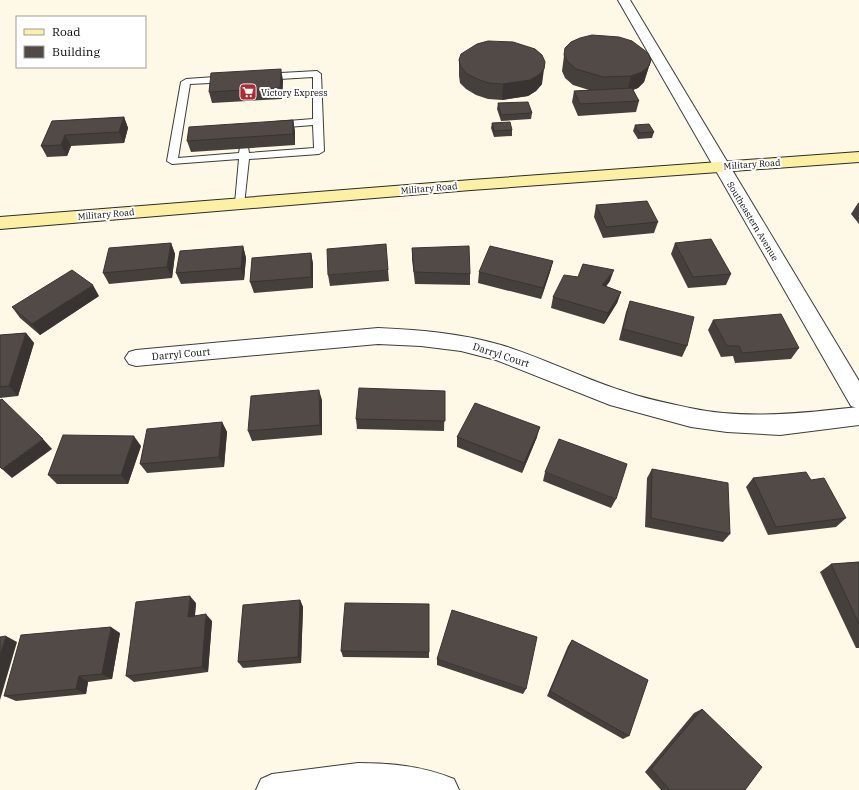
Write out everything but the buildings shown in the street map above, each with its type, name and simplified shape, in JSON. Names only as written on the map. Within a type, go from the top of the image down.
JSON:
[{"type":"main road","name":"Military Road","points":[[0,223],[720,166],[859,157]]},
{"type":"street","name":"Southeastern Avenue","points":[[624,0],[694,118],[720,166],[859,400]]},
{"type":"street","name":"Darryl Court","points":[[136,358],[378,336],[420,338],[461,343],[500,353],[618,399],[691,418],[727,423],[780,425],[859,416]]},
{"type":"street","points":[[272,790],[339,781],[396,779],[443,790]]},
{"type":"lane","points":[[240,79],[186,82],[171,168],[205,165],[216,154],[274,150],[319,151],[317,74],[255,78]]},
{"type":"lane","points":[[272,128],[318,122]]},
{"type":"lane","points":[[177,131],[191,130]]},
{"type":"lane","points":[[240,203],[244,152]]},
{"type":"place","name":"Victory Express","points":[[248,92]]}]
